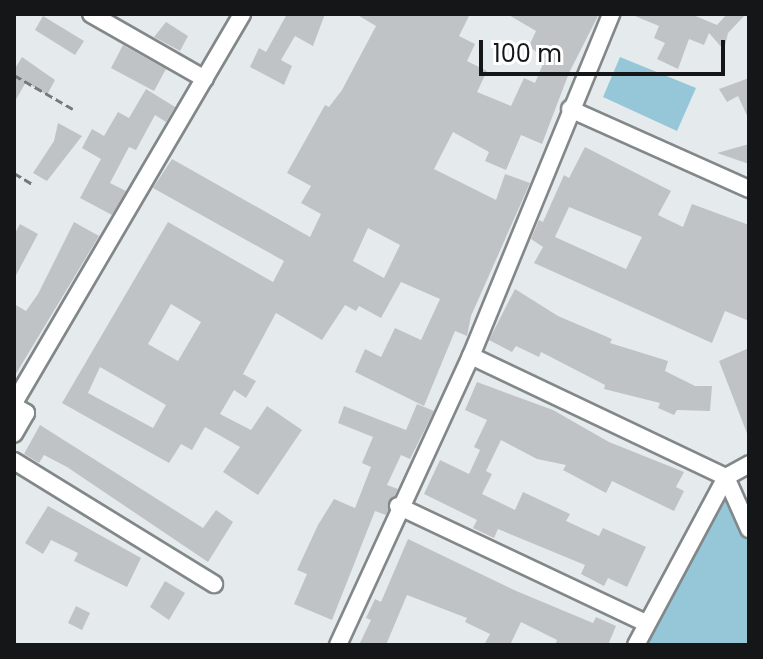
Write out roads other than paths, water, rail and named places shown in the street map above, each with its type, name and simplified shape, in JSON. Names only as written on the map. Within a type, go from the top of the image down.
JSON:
[{"type":"street","points":[[91,14],[205,79]]},
{"type":"street","points":[[14,434],[26,413],[14,405],[242,14]]},
{"type":"street","points":[[338,645],[398,506],[471,356],[611,14]]},
{"type":"street","points":[[570,109],[749,189]]},
{"type":"street","points":[[471,356],[726,477],[749,529]]},
{"type":"street","points":[[14,461],[214,584]]},
{"type":"street","points":[[636,645],[726,477],[749,464]]},
{"type":"street","points":[[398,506],[646,623]]}]
